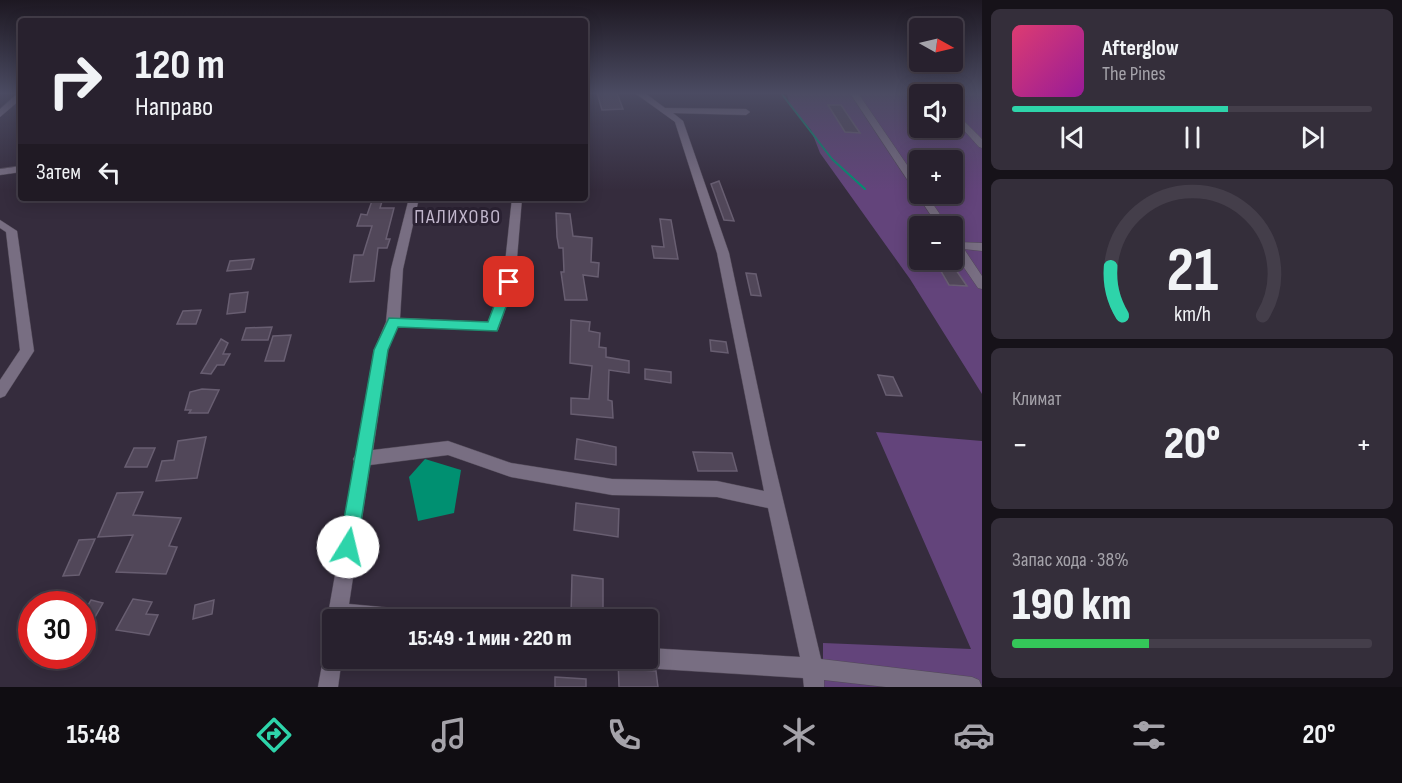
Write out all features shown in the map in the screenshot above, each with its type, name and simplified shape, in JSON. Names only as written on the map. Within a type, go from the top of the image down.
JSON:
[{"type":"street","points":[[680,125],[723,253],[762,445],[814,677]]},
{"type":"street","points":[[875,125],[909,176]]},
{"type":"street","points":[[964,125],[982,145]]},
{"type":"street","points":[[0,172],[18,169]]},
{"type":"street","points":[[338,609],[361,459],[381,350],[393,322],[397,269],[413,201]]},
{"type":"street","points":[[393,322],[493,327],[509,282],[517,201]]},
{"type":"street","points":[[0,223],[11,231],[27,351],[0,392]]},
{"type":"street","points":[[963,244],[982,247]]},
{"type":"street","points":[[963,256],[982,285]]},
{"type":"street","points":[[361,459],[448,448],[511,470],[600,485],[717,489],[776,502]]},
{"type":"street","points":[[658,660],[814,677],[972,687]]},
{"type":"street","points":[[328,687],[330,669]]},
{"type":"shaded area","points":[[807,125],[909,125],[909,138],[963,138],[963,125],[982,125],[982,394],[910,279],[820,153]]},
{"type":"shaded area","points":[[876,432],[982,441],[982,687],[823,687],[823,643],[971,649]]},
{"type":"shaded area","points":[[425,459],[461,470],[454,513],[418,521],[409,477]]},
{"type":"building","points":[[841,125],[855,125],[860,133],[845,132]]},
{"type":"building","points":[[719,181],[734,221],[724,220],[711,184]]},
{"type":"building","points":[[372,201],[382,201],[380,208],[394,208],[386,239],[390,239],[387,248],[378,248],[374,281],[350,282],[354,255],[363,255],[372,226],[357,226],[361,214],[367,215]]},
{"type":"building","points":[[556,213],[570,214],[573,236],[592,238],[591,262],[599,263],[598,277],[583,275],[587,300],[565,300],[561,272],[564,272],[563,248],[559,248]]},
{"type":"building","points":[[660,219],[671,220],[678,259],[654,258],[652,246],[664,247]]},
{"type":"building","points":[[254,259],[251,269],[227,271],[230,261]]},
{"type":"building","points":[[940,270],[956,270],[967,286],[949,285]]},
{"type":"building","points":[[746,273],[756,274],[761,296],[751,295]]},
{"type":"building","points":[[248,292],[245,312],[227,314],[230,294]]},
{"type":"building","points":[[201,310],[196,324],[177,324],[183,311]]},
{"type":"building","points":[[571,320],[590,322],[589,331],[600,333],[599,347],[606,348],[606,357],[629,361],[629,373],[609,370],[608,400],[612,401],[613,418],[571,414],[571,398],[589,399],[592,366],[570,363]]},
{"type":"building","points":[[272,327],[268,340],[242,340],[246,328]]},
{"type":"building","points":[[291,335],[284,361],[265,361],[273,336]]},
{"type":"building","points":[[221,339],[228,343],[223,354],[230,354],[224,365],[217,365],[211,374],[201,373]]},
{"type":"building","points":[[710,340],[726,342],[728,353],[711,351]]},
{"type":"building","points":[[645,369],[671,372],[671,383],[645,379]]},
{"type":"building","points":[[878,375],[893,377],[902,396],[886,395]]},
{"type":"building","points":[[202,389],[219,390],[208,413],[189,413],[191,410],[185,410],[190,392]]},
{"type":"building","points":[[206,437],[197,478],[156,481],[162,461],[174,460],[178,441]]},
{"type":"building","points":[[577,439],[616,447],[616,465],[575,459]]},
{"type":"building","points":[[134,448],[155,448],[147,467],[125,467]]},
{"type":"building","points":[[693,452],[732,453],[737,471],[698,471]]},
{"type":"building","points":[[143,492],[133,515],[181,518],[169,546],[177,547],[166,574],[116,572],[133,535],[98,537],[117,493]]},
{"type":"building","points":[[576,503],[619,509],[618,537],[574,530]]},
{"type":"building","points":[[95,539],[79,575],[63,576],[79,540]]},
{"type":"building","points":[[572,575],[603,579],[603,609],[571,609]]},
{"type":"building","points":[[133,599],[152,602],[146,614],[158,615],[149,635],[116,630]]},
{"type":"building","points":[[214,600],[212,614],[193,619],[195,605]]},
{"type":"building","points":[[96,601],[103,603],[96,615]]},
{"type":"building","points":[[618,669],[656,671],[658,687],[619,687]]},
{"type":"building","points":[[555,677],[586,679],[586,687],[555,687]]},
{"type":"waterway","points":[[806,125],[832,159],[865,189]]},
{"type":"district","name":"ПАЛИХОВО","points":[[458,217]]},
{"type":"route","points":[[348,547],[381,350],[393,322],[493,327],[509,282]]}]
